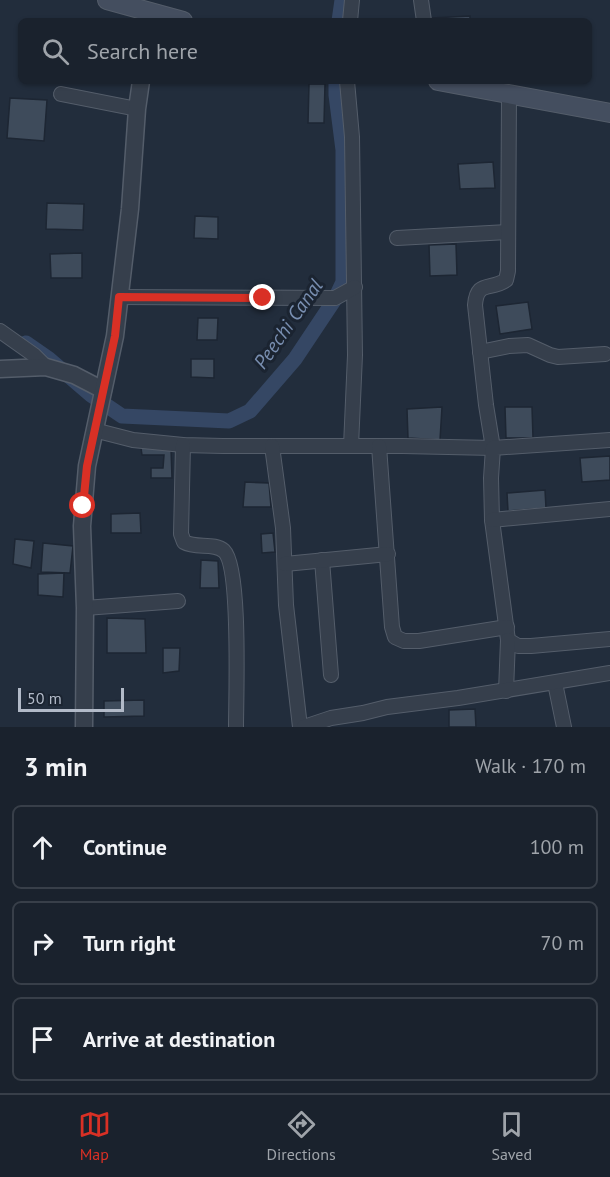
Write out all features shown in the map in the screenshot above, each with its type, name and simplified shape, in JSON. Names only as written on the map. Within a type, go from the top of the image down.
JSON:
[{"type":"main road","points":[[107,0],[174,18]]},
{"type":"main road","points":[[454,84],[610,113]]},
{"type":"street","points":[[350,18],[352,0]]},
{"type":"street","points":[[421,0],[424,18]]},
{"type":"street","points":[[84,727],[85,608],[81,526],[87,466],[115,336],[129,209],[136,109],[140,84]]},
{"type":"street","points":[[347,84],[352,137],[356,355],[351,446]]},
{"type":"street","points":[[61,94],[136,109]]},
{"type":"street","points":[[506,691],[507,633],[492,520],[493,448],[475,304],[476,295],[481,288],[500,284],[506,280],[508,271],[509,94]]},
{"type":"street","points":[[397,238],[508,232]]},
{"type":"street","points":[[119,297],[335,298],[355,287]]},
{"type":"street","points":[[0,332],[52,369]]},
{"type":"street","points":[[480,352],[528,345],[558,357],[605,354]]},
{"type":"street","points":[[0,369],[52,369],[74,375],[103,391]]},
{"type":"street","points":[[94,430],[133,440],[183,445],[493,448],[610,440]]},
{"type":"street","points":[[183,445],[181,534],[184,542],[190,545],[216,547],[223,550],[227,556],[233,579],[237,617],[236,727]]},
{"type":"street","points":[[272,446],[283,528],[286,605],[302,727],[331,718],[363,720],[387,706],[506,691],[610,673]]},
{"type":"street","points":[[379,446],[392,627],[395,637],[404,641],[419,641],[507,633]]},
{"type":"street","points":[[492,520],[610,509]]},
{"type":"street","points":[[285,564],[388,554]]},
{"type":"street","points":[[322,560],[331,675]]},
{"type":"street","points":[[85,608],[178,601]]},
{"type":"street","points":[[507,633],[518,646],[610,639]]},
{"type":"street","points":[[555,683],[564,727]]},
{"type":"building","points":[[470,16],[470,18],[432,18]]},
{"type":"building","points":[[309,84],[325,84],[324,123],[308,123]]},
{"type":"building","points":[[10,98],[47,100],[44,141],[7,138]]},
{"type":"building","points":[[493,162],[495,188],[460,189],[458,164]]},
{"type":"building","points":[[47,203],[84,204],[83,230],[46,229]]},
{"type":"building","points":[[195,216],[218,217],[218,239],[194,238]]},
{"type":"building","points":[[456,244],[457,275],[430,276],[429,245]]},
{"type":"building","points":[[82,253],[82,278],[51,278],[50,254]]},
{"type":"building","points":[[528,302],[532,329],[500,334],[496,306]]},
{"type":"building","points":[[198,318],[218,318],[217,340],[197,340]]},
{"type":"building","points":[[191,359],[214,359],[214,378],[191,377]]},
{"type":"building","points":[[442,407],[440,440],[408,438],[407,409]]},
{"type":"building","points":[[505,407],[532,407],[533,438],[506,438]]},
{"type":"building","points":[[141,448],[171,449],[172,478],[151,478],[151,468],[163,468],[164,455],[142,455]]},
{"type":"building","points":[[610,456],[610,480],[582,482],[580,458]]},
{"type":"building","points":[[245,482],[269,483],[271,507],[243,507]]},
{"type":"building","points":[[545,490],[546,508],[508,511],[507,493]]},
{"type":"building","points":[[140,513],[141,533],[111,533],[111,514]]},
{"type":"building","points":[[273,533],[275,552],[262,553],[261,534]]},
{"type":"building","points":[[15,539],[34,541],[31,568],[13,564]]},
{"type":"building","points":[[43,543],[73,546],[70,573],[41,572]]},
{"type":"building","points":[[201,560],[218,561],[219,588],[200,588]]},
{"type":"building","points":[[64,573],[63,597],[38,595],[38,574]]},
{"type":"building","points":[[107,618],[145,619],[146,653],[107,653]]},
{"type":"building","points":[[163,648],[180,648],[179,671],[163,673]]},
{"type":"building","points":[[144,700],[144,716],[104,717],[104,701]]},
{"type":"building","points":[[475,709],[476,727],[449,727],[449,710]]},
{"type":"waterway","name":"Peechi Canal","points":[[339,18],[342,0]]},
{"type":"waterway","name":"Peechi Canal","points":[[26,343],[49,359],[91,395],[122,416],[229,421],[250,411],[295,359],[335,299],[343,282],[343,150],[336,84]]},
{"type":"route","points":[[83,506],[87,466],[115,336],[119,297],[263,298]]}]
